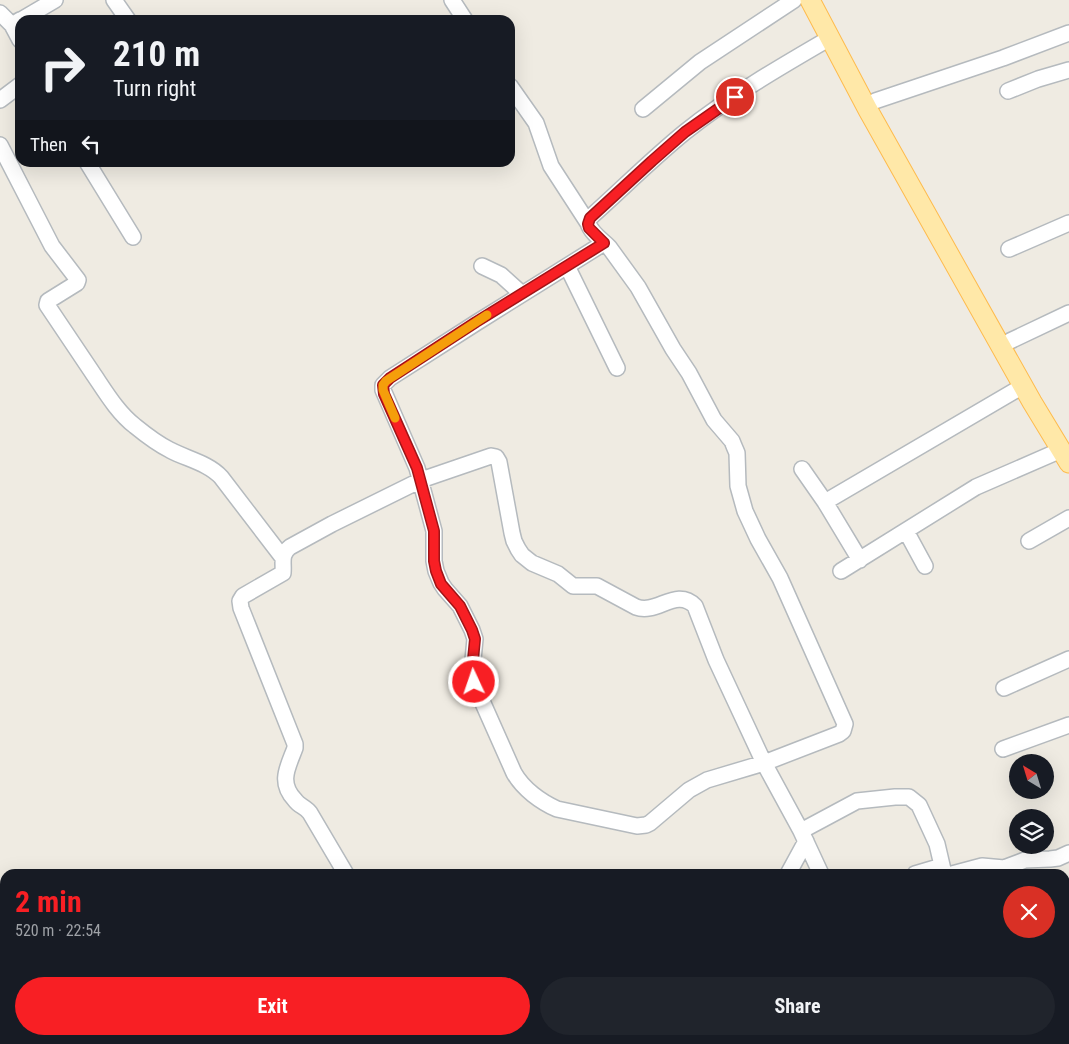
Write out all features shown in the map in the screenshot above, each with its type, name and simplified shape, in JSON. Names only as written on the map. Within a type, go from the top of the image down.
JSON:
[{"type":"main road","points":[[810,0],[868,110],[1023,386],[1066,452]]},
{"type":"main road","points":[[822,0],[898,144],[1034,384],[1066,452]]},
{"type":"street","points":[[30,15],[55,0]]},
{"type":"street","points":[[114,0],[124,15]]},
{"type":"street","points":[[452,0],[462,15]]},
{"type":"street","points":[[644,109],[700,62],[794,0]]},
{"type":"street","points":[[0,13],[15,20]]},
{"type":"street","points":[[875,101],[1003,58],[1069,33]]},
{"type":"street","points":[[588,224],[594,214],[685,132],[775,70],[830,38]]},
{"type":"street","points":[[1008,91],[1038,79],[1069,70]]},
{"type":"street","points":[[0,100],[15,89]]},
{"type":"street","points":[[515,93],[536,123],[551,166],[589,228],[609,247],[638,287],[673,349],[689,373],[714,420],[732,441],[737,453],[738,486],[745,511],[780,578],[845,723],[844,729],[839,734],[764,763],[698,784],[650,823],[642,826],[628,825],[557,809],[520,783],[514,773],[474,682],[472,670],[475,639],[472,630],[460,606],[441,584],[436,571],[434,531],[421,480],[384,394],[383,385],[390,378],[604,243]]},
{"type":"street","points":[[0,145],[52,246],[78,280],[77,283],[48,301],[46,305],[108,396],[134,426],[170,450],[209,468],[221,477],[283,558]]},
{"type":"street","points":[[90,167],[133,237]]},
{"type":"street","points":[[1009,249],[1069,223]]},
{"type":"street","points":[[482,266],[501,275],[522,294]]},
{"type":"street","points":[[567,266],[617,368]]},
{"type":"street","points":[[1010,341],[1069,313]]},
{"type":"street","points":[[825,502],[1023,386]]},
{"type":"street","points":[[841,571],[976,488],[1066,452]]},
{"type":"street","points":[[343,869],[310,813],[294,800],[287,789],[285,777],[295,744],[240,601],[243,596],[283,573],[283,558],[285,552],[290,547],[421,480],[488,456],[494,456],[499,462],[514,540],[522,555],[532,563],[558,574],[573,586],[597,586],[642,609],[683,599],[690,601],[695,606],[716,660],[764,763],[819,869]]},
{"type":"street","points":[[802,469],[825,502],[860,560]]},
{"type":"street","points":[[1029,541],[1069,518]]},
{"type":"street","points":[[906,531],[924,566]]},
{"type":"street","points":[[1004,688],[1069,659]]},
{"type":"street","points":[[1003,749],[1069,725]]},
{"type":"street","points":[[790,869],[803,836],[857,801],[909,797],[919,805],[934,836],[945,869]]},
{"type":"street","points":[[960,869],[982,866],[1004,868],[1024,860],[1050,860],[1069,853]]},
{"type":"slow traffic","points":[[395,418],[383,390],[383,385],[386,381],[487,315]]},
{"type":"route","points":[[474,682],[472,670],[475,639],[464,613],[441,584],[434,566],[434,531],[417,468],[384,394],[383,385],[390,378],[476,322],[604,243],[589,228],[590,218],[685,132],[735,97]]}]
